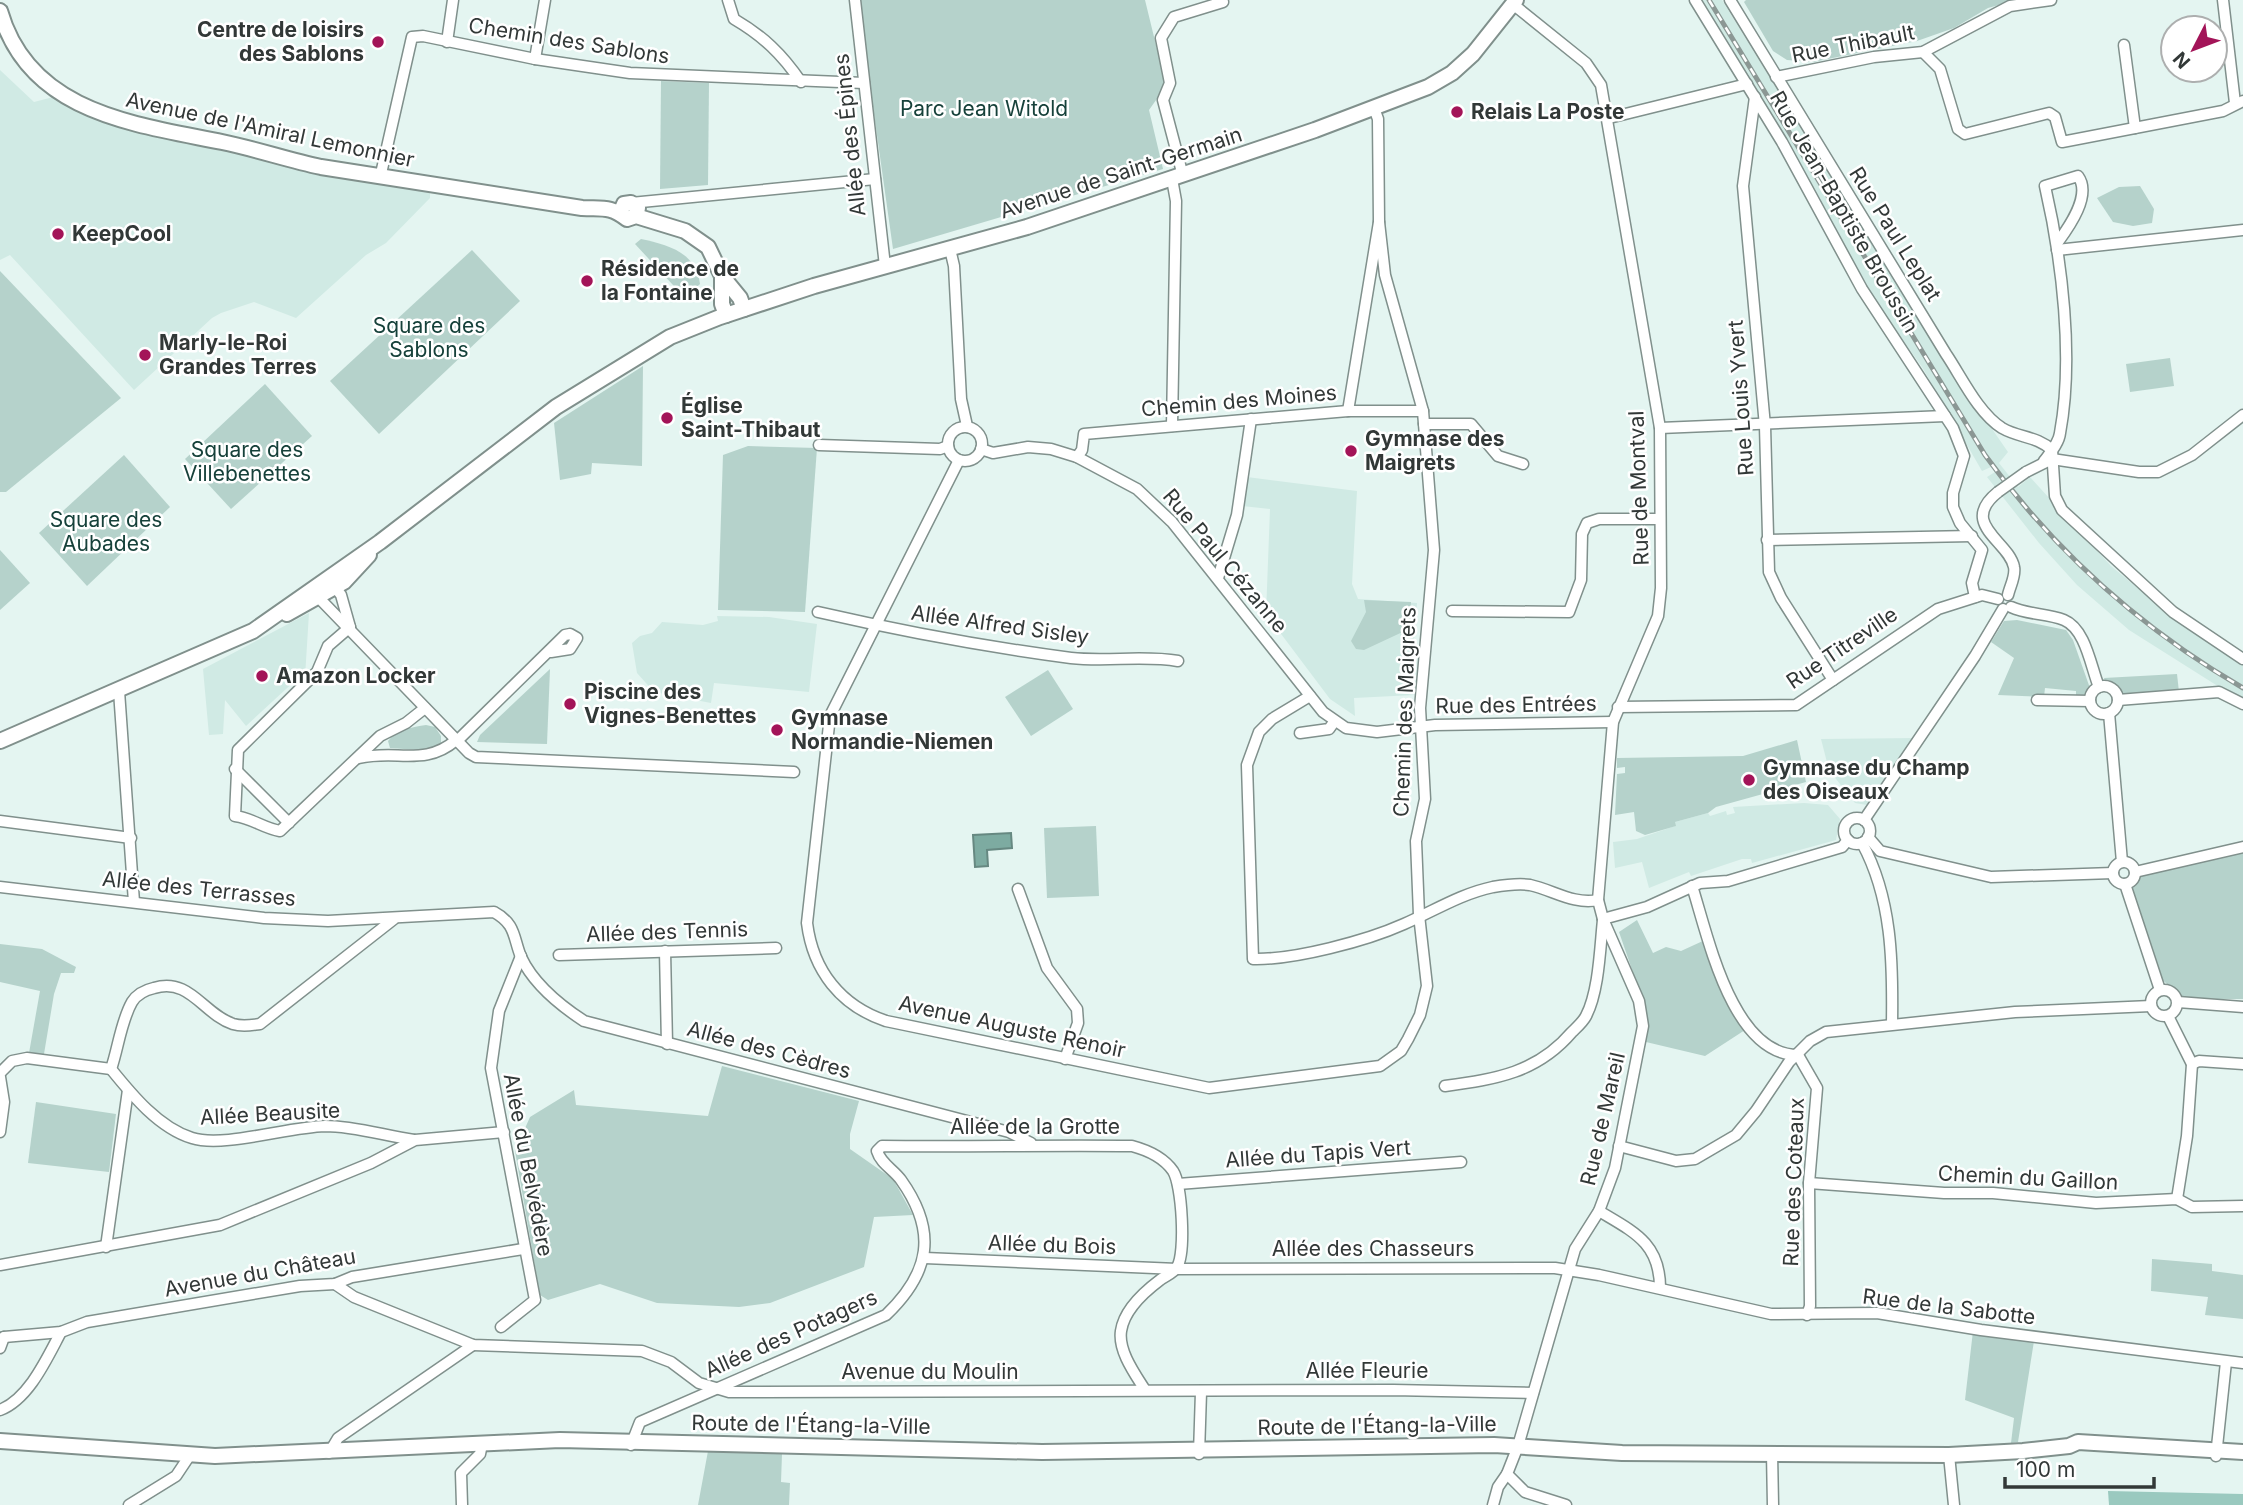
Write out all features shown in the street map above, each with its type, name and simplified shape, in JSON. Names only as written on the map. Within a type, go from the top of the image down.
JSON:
[{"type":"street","points":[[447,42],[453,0]]},
{"type":"street","points":[[536,59],[545,0]]},
{"type":"street","points":[[728,0],[734,19],[760,34],[782,54],[802,82]]},
{"type":"street","name":"Allée des Épines","points":[[855,0],[885,266]]},
{"type":"street","name":"Rue Jean-Baptiste Broussin","points":[[1695,0],[1755,97],[1862,289],[1945,416],[1964,456],[1953,493],[1953,507],[1960,523],[1982,550],[1972,583],[1975,597]]},
{"type":"street","name":"Rue Paul Leplat","points":[[1730,0],[1946,354],[1990,417],[2002,428],[2039,439],[2049,457],[2139,472],[2158,472],[2192,455],[2243,415]]},
{"type":"street","name":"Rue Thibault","points":[[1776,77],[1874,57],[1923,52],[2010,6],[2051,0]]},
{"type":"street","points":[[1923,52],[1940,69],[1961,133],[2049,113],[2055,117],[2062,142],[2223,111],[2239,102],[2223,0]]},
{"type":"street","points":[[1172,426],[1178,177],[1163,100],[1170,83],[1161,38],[1174,17],[1223,2]]},
{"type":"street","name":"Avenue de Saint-Germain","points":[[380,542],[556,407],[650,347],[726,315],[950,249],[1178,177],[1428,87],[1452,73],[1473,54],[1515,2]]},
{"type":"street","name":"Rue de Montval","points":[[1515,2],[1586,63],[1601,85],[1609,118],[1660,428],[1661,588],[1658,616],[1613,722],[1598,900],[1603,919]]},
{"type":"street","name":"Avenue de l'Amiral Lemonnier","points":[[0,11],[10,36],[25,59],[61,95],[86,108],[132,122],[280,154],[321,167],[582,208],[629,210],[698,238],[708,247],[722,276],[722,304],[726,315]]},
{"type":"street","name":"Chemin des Sablons","points":[[380,178],[412,37],[424,36],[536,59],[661,76],[864,83]]},
{"type":"street","points":[[2124,45],[2135,128]]},
{"type":"street","points":[[1609,118],[1747,84]]},
{"type":"street","name":"Rue Louis Yvert","points":[[1755,97],[1743,186],[1765,426],[1769,572],[1779,596],[1833,680]]},
{"type":"street","points":[[1348,411],[1379,222],[1378,119],[1374,108]]},
{"type":"street","points":[[1864,820],[2013,600],[2003,597],[2014,574],[2013,564],[1988,533],[1984,521],[1987,504],[1998,492],[2049,457],[2060,434],[2066,350],[2058,246],[2045,186],[2078,176],[2082,181],[2081,196],[2074,218],[2058,246]]},
{"type":"street","points":[[629,210],[875,179]]},
{"type":"street","name":"Chemin des Maigrets","points":[[1379,222],[1385,275],[1423,411],[1434,550],[1420,726],[1424,799],[1416,841],[1419,915]]},
{"type":"street","points":[[2058,246],[2243,230]]},
{"type":"street","points":[[948,446],[959,460],[972,459],[981,449],[979,434],[967,426],[961,398],[954,266],[950,249]]},
{"type":"street","points":[[722,276],[740,298],[744,309]]},
{"type":"street","name":"Chemin des Moines","points":[[1077,457],[1082,450],[1084,434],[1348,411],[1423,411]]},
{"type":"street","points":[[1660,428],[1765,426],[1945,416]]},
{"type":"street","points":[[1218,578],[1237,515],[1251,419]]},
{"type":"street","points":[[1423,424],[1471,424],[1499,456],[1523,464]]},
{"type":"street","points":[[948,446],[952,432],[967,426]]},
{"type":"street","points":[[819,445],[940,449],[948,446]]},
{"type":"street","name":"Rue Paul Cézanne","points":[[981,449],[993,453],[1028,447],[1077,457],[1117,477],[1156,505],[1334,722]]},
{"type":"street","points":[[2049,457],[2055,496],[2062,510],[2174,612],[2243,659]]},
{"type":"street","name":"Avenue Auguste Renoir","points":[[959,460],[843,687],[828,727],[807,923],[814,955],[834,988],[850,1005],[876,1018],[1209,1088],[1380,1066],[1401,1051],[1425,1000],[1427,986],[1419,915]]},
{"type":"street","points":[[1452,611],[1569,612],[1581,580],[1582,534],[1587,523],[1599,519],[1660,519]]},
{"type":"street","points":[[1767,540],[1972,536]]},
{"type":"street","points":[[263,624],[380,542]]},
{"type":"street","points":[[0,741],[219,648],[319,598],[337,587],[380,542]]},
{"type":"street","points":[[321,582],[337,587]]},
{"type":"street","points":[[319,598],[321,582]]},
{"type":"street","points":[[337,587],[350,626],[359,640],[456,740],[477,757],[794,772]]},
{"type":"street","name":"Rue Titreville","points":[[1618,707],[1796,705],[1930,613],[1975,597],[2003,597]]},
{"type":"street","points":[[319,598],[350,626]]},
{"type":"street","points":[[2007,608],[2063,620],[2072,626],[2080,637],[2099,687]]},
{"type":"street","name":"Allée Alfred Sisley","points":[[818,612],[874,625],[1074,658],[1159,657],[1178,661]]},
{"type":"street","points":[[350,626],[328,646],[317,671],[238,750],[235,769],[235,816],[250,818],[265,828],[280,831],[380,736],[406,723],[425,708]]},
{"type":"street","points":[[359,758],[386,754],[435,755],[456,740],[551,652]]},
{"type":"street","points":[[2099,687],[2112,689],[2118,700],[2116,708],[2109,713],[2096,712],[2090,701],[2092,692],[2099,687]]},
{"type":"street","points":[[119,691],[134,902]]},
{"type":"street","points":[[2118,700],[2219,692],[2243,704]]},
{"type":"street","points":[[1310,696],[1272,719],[1259,732],[1247,765],[1253,959],[1283,959],[1301,955],[1395,927],[1474,892],[1513,884],[1529,885],[1570,898],[1598,900]]},
{"type":"street","points":[[2037,700],[2090,701]]},
{"type":"street","points":[[2109,713],[2122,862]]},
{"type":"street","points":[[1300,733],[1329,729],[1334,722]]},
{"type":"street","name":"Rue des Entrées","points":[[1334,722],[1368,731],[1420,726],[1613,722]]},
{"type":"street","points":[[380,736],[380,749],[386,754]]},
{"type":"street","points":[[235,769],[289,822]]},
{"type":"street","points":[[1848,840],[1844,829],[1847,822],[1857,818],[1864,820],[1870,829],[1865,840],[1889,925],[1892,1024]]},
{"type":"street","points":[[0,821],[131,838]]},
{"type":"street","points":[[1446,1086],[1482,1081],[1541,1062],[1562,1044],[1586,1016],[1598,967],[1603,919],[1647,907],[1692,886],[1728,881],[1842,847],[1848,840],[1865,840],[1880,851],[1991,877],[2113,873]]},
{"type":"street","points":[[2135,872],[2243,847]]},
{"type":"street","points":[[2125,884],[2131,881],[2135,872],[2132,865],[2122,862],[2116,865],[2113,873],[2116,880],[2125,884],[2160,990]]},
{"type":"street","points":[[1692,886],[1720,973],[1748,1030],[1757,1040],[1787,1055],[1798,1055]]},
{"type":"street","name":"Allée des Terrasses","points":[[0,887],[264,918],[328,921],[494,912],[506,918],[514,928],[521,956]]},
{"type":"street","points":[[1018,888],[1048,968],[1077,1009],[1078,1023],[1065,1059]]},
{"type":"street","points":[[0,1132],[4,1102],[0,1075],[12,1061],[27,1058],[111,1069],[132,1002],[141,992],[173,985],[186,990],[218,1016],[232,1023],[260,1024],[394,919]]},
{"type":"street","name":"Rue de Mareil","points":[[1493,1505],[1498,1487],[1517,1451],[1575,1249],[1600,1211],[1619,1146],[1643,1026],[1639,1001],[1603,919]]},
{"type":"street","name":"Allée des Tennis","points":[[559,955],[776,948]]},
{"type":"street","points":[[665,951],[667,1044]]},
{"type":"street","name":"Allée des Cèdres","points":[[521,956],[554,998],[584,1021],[1009,1132],[1031,1143]]},
{"type":"street","name":"Allée du Belvédère","points":[[501,1327],[535,1300],[523,1249],[504,1132],[492,1084],[492,1042],[499,1011],[521,956]]},
{"type":"street","points":[[2160,990],[2172,992],[2178,1002],[2175,1011],[2168,1016],[2155,1013],[2151,1006],[2151,998],[2160,990]]},
{"type":"street","points":[[2178,1002],[2243,1007]]},
{"type":"street","points":[[1619,1146],[1676,1161],[1695,1159],[1736,1135],[1789,1062],[1810,1041],[1826,1032],[2015,1012],[2151,1006]]},
{"type":"street","points":[[2168,1016],[2192,1064],[2188,1136],[2177,1199]]},
{"type":"street","name":"Rue des Coteaux","points":[[1798,1055],[1817,1088],[1809,1182],[1810,1306],[1807,1315]]},
{"type":"street","points":[[2192,1064],[2243,1064]]},
{"type":"street","name":"Allée Beausite","points":[[111,1069],[128,1090],[172,1128],[191,1138],[225,1139],[324,1126],[415,1140]]},
{"type":"street","points":[[106,1247],[128,1090]]},
{"type":"street","points":[[0,1265],[220,1225],[360,1167],[415,1140],[504,1132]]},
{"type":"street","name":"Allée de la Grotte","points":[[925,1258],[921,1218],[912,1196],[898,1176],[880,1160],[877,1151],[882,1146],[1010,1147],[1031,1143],[1143,1149],[1165,1163],[1174,1172],[1178,1184]]},
{"type":"street","name":"Allée du Tapis Vert","points":[[1178,1184],[1461,1163]]},
{"type":"street","name":"Chemin du Gaillon","points":[[1809,1182],[1944,1193],[1993,1193],[2096,1203],[2177,1199],[2192,1207],[2243,1206]]},
{"type":"street","points":[[1145,1390],[1121,1344],[1121,1331],[1133,1306],[1177,1269],[1181,1253],[1178,1184]]},
{"type":"street","points":[[1600,1211],[1648,1243],[1660,1269],[1660,1288]]},
{"type":"street","name":"Avenue du Château","points":[[1,1339],[61,1332],[114,1318],[300,1286],[335,1284],[352,1277],[523,1249]]},
{"type":"street","name":"Allée du Bois","points":[[925,1258],[1177,1269]]},
{"type":"street","name":"Allée des Potagers","points":[[631,1445],[640,1422],[886,1315],[905,1297],[925,1258]]},
{"type":"street","name":"Allée des Chasseurs","points":[[1177,1269],[1570,1269]]},
{"type":"street","name":"Rue de la Sabotte","points":[[1570,1269],[1760,1312],[1807,1315],[1877,1312],[2243,1363]]},
{"type":"street","points":[[335,1284],[354,1297],[473,1345],[642,1351],[656,1354],[699,1382],[716,1388]]},
{"type":"street","points":[[0,1410],[14,1403],[24,1391],[61,1332]]},
{"type":"street","points":[[328,1454],[338,1438],[473,1345]]},
{"type":"street","points":[[2216,1454],[2226,1362]]},
{"type":"street","name":"Avenue du Moulin","points":[[716,1388],[729,1392],[1201,1392]]},
{"type":"street","name":"Allée Fleurie","points":[[1201,1392],[1393,1390],[1532,1393]]},
{"type":"street","points":[[1199,1453],[1201,1392]]},
{"type":"street","name":"Route de l'Étang-la-Ville","points":[[0,1448],[189,1458],[328,1454],[560,1440],[631,1445],[1199,1453],[1442,1449],[1949,1455],[2069,1446],[2078,1450],[2127,1449],[2243,1457]]},
{"type":"street","name":"Route de l'Étang-la-Ville","points":[[0,1441],[189,1458]]},
{"type":"street","points":[[463,1505],[461,1473],[482,1446]]},
{"type":"street","points":[[1772,1452],[1773,1505]]},
{"type":"street","name":"Route de l'Étang-la-Ville","points":[[2216,1454],[2243,1452]]},
{"type":"street","points":[[1949,1455],[1954,1505]]},
{"type":"street","points":[[129,1505],[176,1476],[189,1458]]},
{"type":"street","points":[[1507,1474],[1525,1492],[1566,1505]]},
{"type":"shaded area","points":[[1698,0],[1722,0],[1936,348],[2008,452],[1999,463],[2018,487],[2030,477],[2111,566],[2164,610],[2243,663],[2243,702],[2129,630],[2077,585],[2039,543],[1987,477],[1995,472],[1991,467],[1982,471],[1922,367],[1875,301]]},
{"type":"shaded area","points":[[0,70],[34,102],[61,95],[86,108],[430,186],[430,198],[386,243],[366,255],[296,318],[254,302],[221,313],[212,318],[134,390],[10,255],[0,260]]},
{"type":"shaded area","points":[[1247,477],[1357,491],[1352,584],[1358,599],[1417,603],[1410,692],[1414,695],[1354,698],[1355,716],[1330,699],[1266,614],[1270,509],[1242,506]]},
{"type":"shaded area","points":[[309,613],[305,677],[298,678],[246,726],[225,700],[223,734],[209,735],[203,669]]},
{"type":"shaded area","points":[[717,616],[769,617],[817,624],[809,692],[714,683],[711,703],[654,692],[637,673],[632,643],[640,636],[652,633],[662,622],[703,625],[718,621]]},
{"type":"shaded area","points":[[1916,738],[1867,805],[1855,803],[1829,770],[1821,739]]},
{"type":"shaded area","points":[[1804,803],[1828,805],[1840,819],[1836,840],[1752,863],[1751,859],[1742,859],[1691,876],[1689,872],[1649,888],[1642,862],[1615,868],[1613,842],[1637,839],[1675,826],[1675,822],[1708,813],[1710,816],[1726,811],[1727,815],[1735,813],[1733,807]]},
{"type":"shaded area","points":[[1011,833],[1012,848],[987,850],[988,866],[975,867],[973,835]]},
{"type":"shaded area","points":[[2108,1491],[2243,1494],[2243,1505],[2109,1505]]},
{"type":"green space","name":"Parc Jean Witold","points":[[858,0],[1145,0],[1166,86],[1149,110],[1163,169],[893,249]]},
{"type":"green space","points":[[2017,0],[1988,8],[1954,28],[1917,41],[1813,62],[1787,60],[1773,51],[1744,2]]},
{"type":"green space","points":[[661,81],[709,83],[708,185],[660,189]]},
{"type":"green space","points":[[2140,186],[2154,209],[2152,223],[2133,226],[2113,222],[2097,198],[2119,187]]},
{"type":"green space","points":[[641,239],[670,247],[687,257],[693,264],[700,284],[685,298],[635,244]]},
{"type":"green space","name":"Square des Sablons","points":[[472,250],[520,301],[379,434],[330,381]]},
{"type":"green space","points":[[0,271],[121,398],[6,492],[0,492]]},
{"type":"green space","points":[[2170,358],[2174,386],[2130,392],[2126,364]]},
{"type":"green space","points":[[643,366],[642,466],[592,463],[591,474],[560,480],[554,423]]},
{"type":"green space","name":"Square des Villebenettes","points":[[265,384],[312,436],[231,509],[185,459]]},
{"type":"green space","points":[[748,446],[817,448],[805,612],[718,610],[723,455]]},
{"type":"green space","name":"Square des Aubades","points":[[124,455],[170,507],[87,586],[39,533]]},
{"type":"green space","points":[[0,550],[30,583],[0,610]]},
{"type":"green space","points":[[1364,600],[1411,602],[1409,629],[1364,650],[1356,649],[1351,641],[1366,612]]},
{"type":"green space","points":[[2017,620],[2066,630],[2073,640],[2091,691],[2087,697],[2076,698],[2076,691],[2045,688],[2044,697],[1998,695],[2014,658],[1991,642],[2004,621]]},
{"type":"green space","points":[[550,669],[547,744],[477,742],[480,735]]},
{"type":"green space","points":[[1048,670],[1073,709],[1031,736],[1005,697]]},
{"type":"green space","points":[[2177,674],[2179,692],[2120,695],[2106,684],[2104,678]]},
{"type":"green space","points":[[426,725],[435,727],[441,736],[441,745],[431,751],[390,748],[388,741],[395,734]]},
{"type":"green space","points":[[1797,740],[1806,782],[1716,807],[1708,813],[1675,822],[1676,826],[1645,835],[1636,831],[1634,812],[1615,815],[1617,774],[1625,773],[1625,767],[1617,768],[1617,758],[1743,756]]},
{"type":"green space","points":[[1096,826],[1099,896],[1047,898],[1044,828]]},
{"type":"green space","points":[[2243,851],[2243,999],[2185,999],[2160,978],[2130,886],[2139,874]]},
{"type":"green space","points":[[1637,920],[1653,953],[1666,947],[1681,951],[1705,940],[1745,1030],[1705,1056],[1646,1042],[1647,1013],[1619,932]]},
{"type":"green space","points":[[0,944],[42,949],[76,967],[74,973],[61,973],[54,994],[44,1054],[29,1053],[40,991],[0,982]]},
{"type":"green space","points":[[722,1066],[859,1101],[850,1134],[850,1149],[893,1179],[913,1215],[874,1217],[864,1267],[770,1303],[739,1307],[657,1303],[600,1284],[548,1300],[540,1295],[515,1151],[530,1117],[574,1090],[576,1105],[708,1116]]},
{"type":"green space","points":[[36,1102],[116,1114],[109,1172],[28,1163]]},
{"type":"green space","points":[[2152,1259],[2212,1264],[2212,1271],[2243,1275],[2243,1319],[2205,1315],[2208,1297],[2151,1291]]},
{"type":"green space","points":[[1973,1331],[2034,1341],[2018,1442],[2011,1443],[2014,1418],[1965,1400]]},
{"type":"green space","points":[[708,1451],[782,1454],[781,1482],[790,1483],[789,1505],[698,1505]]},
{"type":"railway","points":[[1709,0],[1985,455],[2012,490],[2070,556],[2102,585],[2169,640],[2243,688]]},
{"type":"place","name":"Centre de loisirs des Sablons","points":[[378,42]]},
{"type":"place","name":"Relais La Poste","points":[[1457,112]]},
{"type":"place","name":"KeepCool","points":[[58,234]]},
{"type":"place","name":"Résidence de la Fontaine","points":[[587,281]]},
{"type":"place","name":"Marly-le-Roi Grandes Terres","points":[[145,355]]},
{"type":"place","name":"Église Saint-Thibaut","points":[[667,418]]},
{"type":"place","name":"Gymnase des Maigrets","points":[[1351,451]]},
{"type":"place","name":"Amazon Locker","points":[[262,676]]},
{"type":"place","name":"Piscine des Vignes-Benettes","points":[[570,704]]},
{"type":"place","name":"Gymnase Normandie-Niemen","points":[[777,730]]},
{"type":"place","name":"Gymnase du Champ des Oiseaux","points":[[1749,780]]}]
